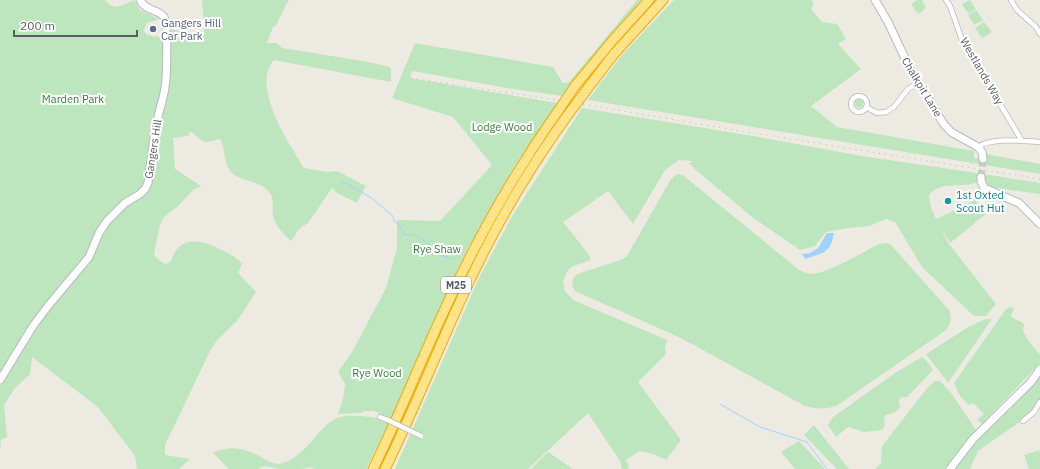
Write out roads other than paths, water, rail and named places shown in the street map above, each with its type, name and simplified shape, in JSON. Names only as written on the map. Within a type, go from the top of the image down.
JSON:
[{"type":"highway","name":"M25","points":[[373,469],[442,314],[502,198],[534,145],[576,86],[612,41],[650,0]]},
{"type":"highway","name":"M25","points":[[384,469],[416,402],[470,279],[522,183],[567,116],[614,54],[663,0]]},
{"type":"street","name":"Gangers Hill","points":[[0,380],[44,311],[59,291],[89,257],[107,221],[125,203],[140,194],[148,183],[158,116],[166,87],[166,33],[165,19],[163,16],[152,11],[141,3],[140,0]]},
{"type":"street","name":"Chalkpit Lane","points":[[875,0],[888,22],[902,55],[947,128],[951,132],[978,147]]},
{"type":"street","name":"Westlands Way","points":[[946,0],[950,6],[962,40],[1022,141]]},
{"type":"street","points":[[1011,0],[1016,10],[1036,27],[1040,34]]},
{"type":"street","points":[[866,107],[876,113],[886,112],[894,107],[908,89],[918,83]]},
{"type":"street","points":[[983,160],[982,152],[978,147],[988,142],[1040,142]]},
{"type":"street","points":[[981,177],[984,188],[1019,203],[1040,224]]},
{"type":"street","points":[[950,469],[973,439],[1031,382],[1040,369]]},
{"type":"street","points":[[1023,421],[1034,412],[1040,402]]},
{"type":"street","points":[[1034,412],[1040,414]]},
{"type":"street","points":[[380,417],[421,436]]},
{"type":"water","points":[[827,233],[834,233],[828,249],[825,252],[805,259],[802,254],[810,253],[818,248]]},
{"type":"waterway","points":[[339,185],[344,182],[370,197],[393,216],[394,221],[400,226],[404,234],[418,236],[433,248],[440,251],[443,256],[454,259]]},
{"type":"waterway","points":[[720,404],[760,427],[807,442],[827,469]]},
{"type":"tunnel","points":[[981,177],[983,159]]},
{"type":"railway","points":[[411,78],[576,103],[1040,179]]},
{"type":"place","name":"Gangers Hill Car Park","points":[[153,29]]},
{"type":"place","name":"1st Oxted Scout Hut","points":[[948,201]]},
{"type":"park label","name":"Marden Park","points":[[73,99]]},
{"type":"park label","name":"Lodge Wood","points":[[502,127]]},
{"type":"park label","name":"Rye Shaw","points":[[437,249]]},
{"type":"park label","name":"Rye Wood","points":[[377,373]]}]
